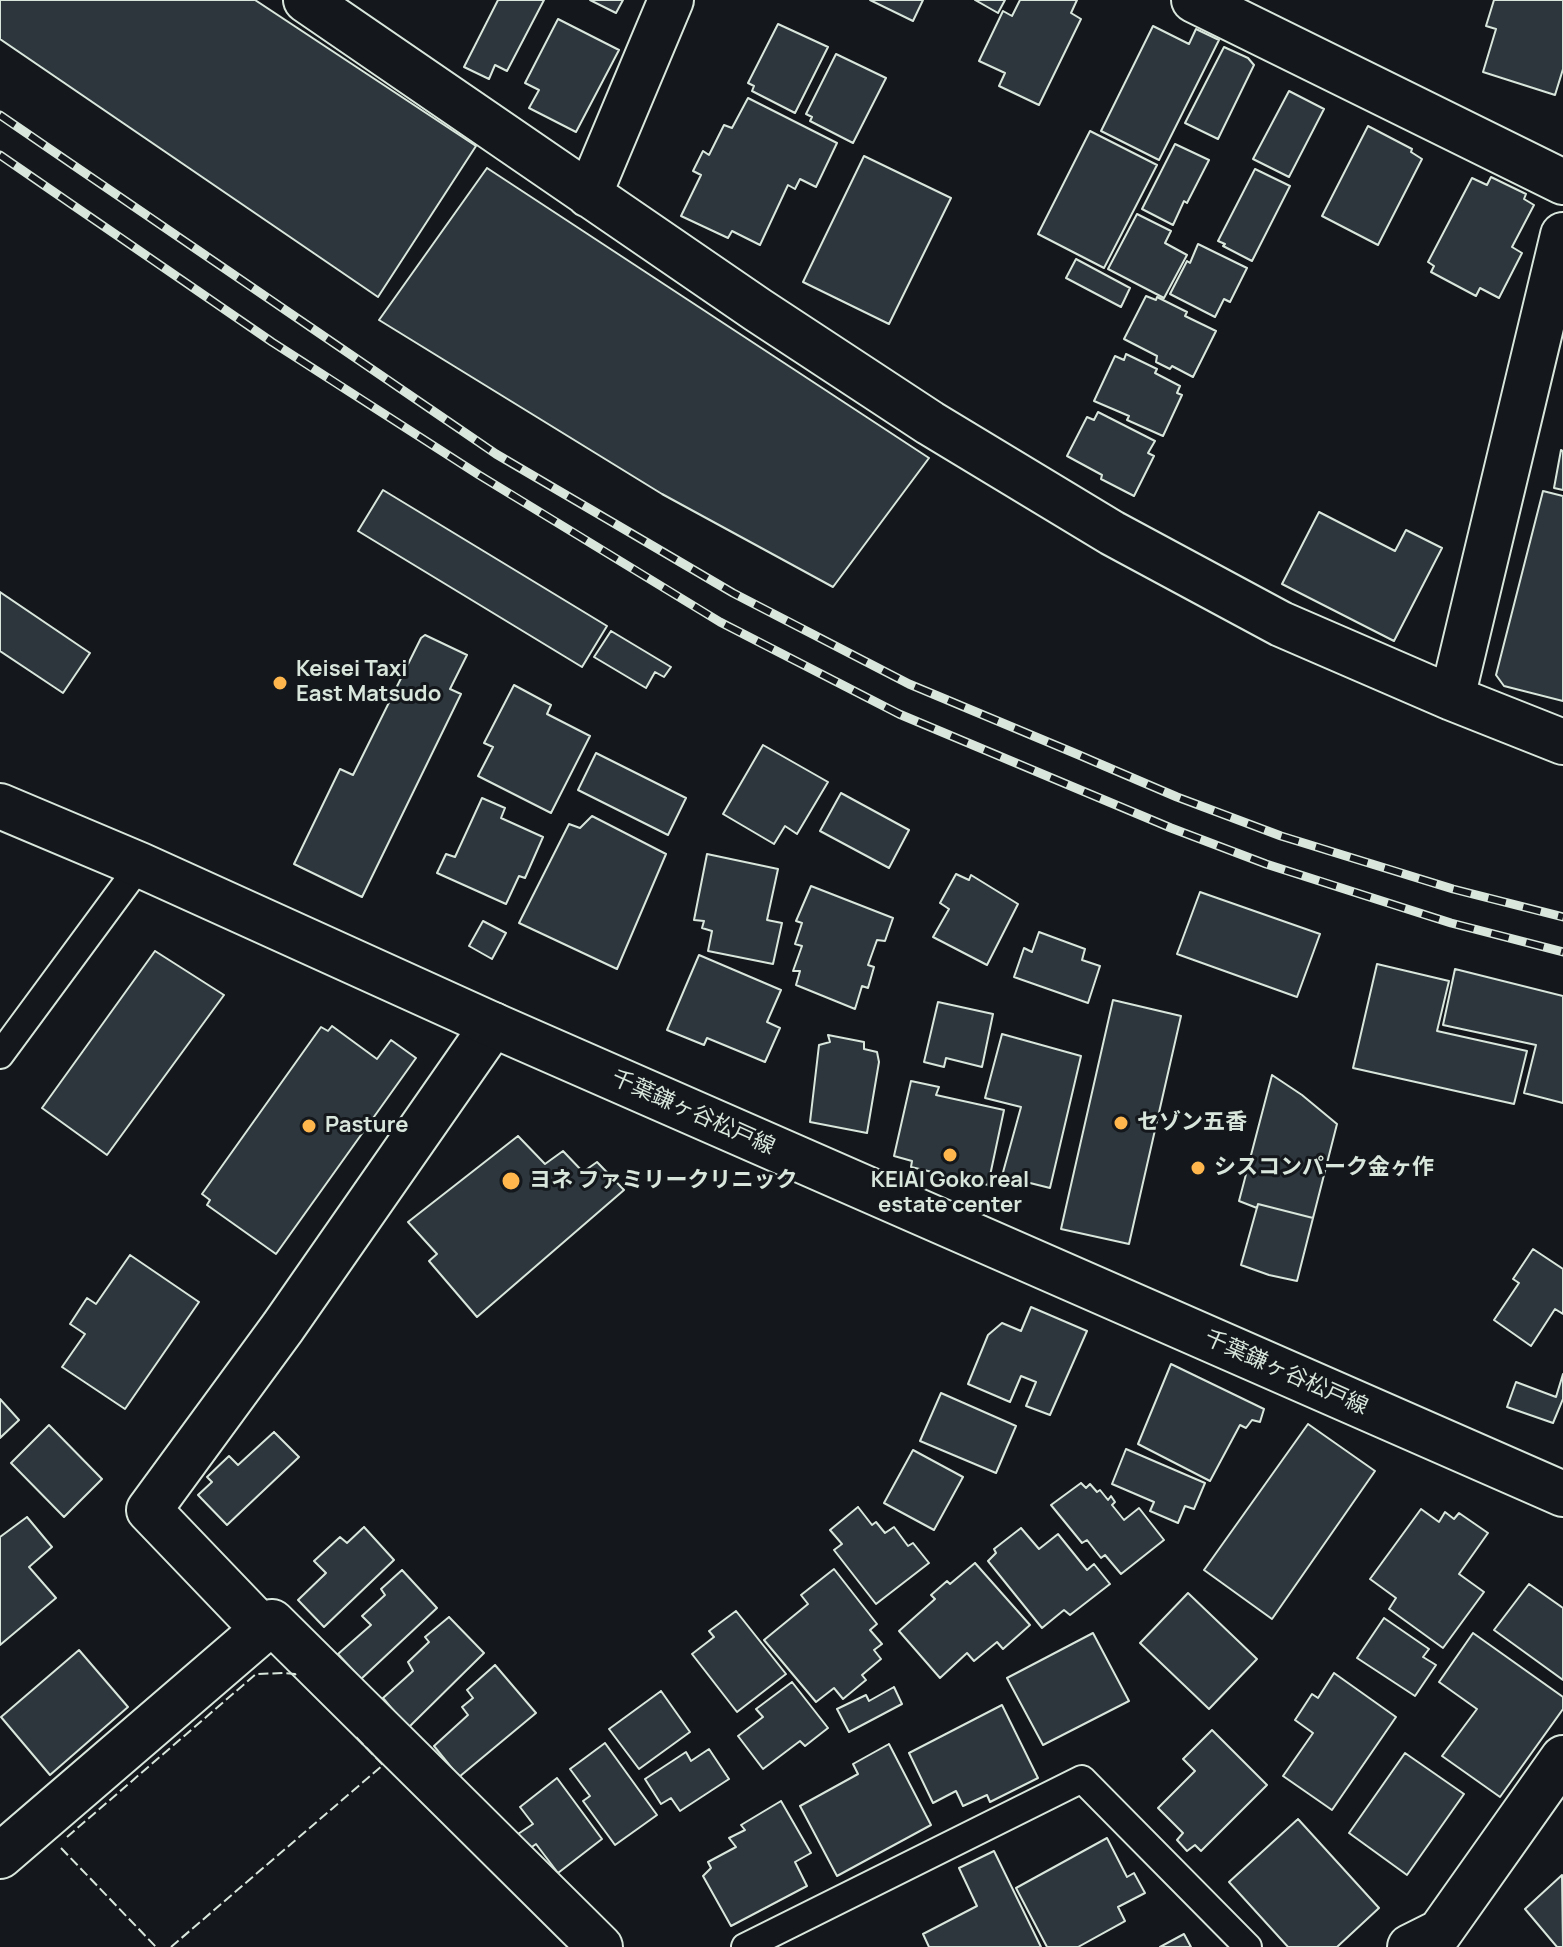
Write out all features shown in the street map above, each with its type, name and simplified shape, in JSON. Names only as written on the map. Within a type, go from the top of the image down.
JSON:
[{"type":"street","points":[[306,0],[758,310],[930,423],[1112,533],[1281,624],[1563,742]]},
{"type":"street","points":[[589,195],[671,0]]},
{"type":"street","points":[[1194,0],[1563,182]]},
{"type":"street","points":[[1452,698],[1548,369],[1563,235]]},
{"type":"street","name":"千葉鎌ヶ谷松戸線","points":[[0,806],[140,865],[493,1025],[1563,1494]]},
{"type":"street","points":[[493,1025],[283,1327],[149,1510],[600,1947]]},
{"type":"street","points":[[0,1856],[267,1626]]},
{"type":"street","points":[[1410,1947],[1440,1932],[1563,1758]]},
{"type":"lane","points":[[0,1055],[140,865]]},
{"type":"lane","points":[[745,1947],[1082,1779],[1248,1947]]},
{"type":"building","points":[[0,0],[255,0],[476,146],[378,297],[0,39]]},
{"type":"building","points":[[498,0],[544,0],[507,71],[495,65],[489,79],[464,67]]},
{"type":"building","points":[[590,0],[623,0],[616,13]]},
{"type":"building","points":[[870,0],[923,0],[913,21]]},
{"type":"building","points":[[975,0],[1005,0],[998,13]]},
{"type":"building","points":[[1020,0],[1077,0],[1071,13],[1081,19],[1039,105],[999,86],[1005,73],[979,61],[1003,11],[1012,16]]},
{"type":"building","points":[[1494,0],[1563,0],[1563,69],[1555,95],[1483,72],[1496,29],[1486,26]]},
{"type":"building","points":[[558,19],[619,50],[576,132],[529,108],[539,90],[525,83]]},
{"type":"building","points":[[778,24],[828,47],[795,113],[752,91],[754,86],[748,83]]},
{"type":"building","points":[[1153,26],[1189,44],[1196,29],[1219,40],[1159,160],[1101,131]]},
{"type":"building","points":[[1224,47],[1248,58],[1254,65],[1218,139],[1185,123]]},
{"type":"building","points":[[836,54],[886,78],[853,143],[810,121],[812,117],[806,114]]},
{"type":"building","points":[[1289,91],[1324,109],[1289,177],[1253,159]]},
{"type":"building","points":[[748,98],[837,143],[816,187],[800,179],[795,189],[788,185],[760,245],[732,231],[728,238],[681,216],[701,175],[693,171],[703,151],[709,155],[724,125],[732,128]]},
{"type":"building","points":[[1368,126],[1412,149],[1411,152],[1422,159],[1378,245],[1322,216]]},
{"type":"building","points":[[1090,131],[1157,165],[1104,268],[1038,234]]},
{"type":"building","points":[[1175,144],[1209,160],[1173,225],[1142,209]]},
{"type":"building","points":[[864,156],[951,198],[889,324],[803,282]]},
{"type":"building","points":[[487,168],[929,458],[833,587],[662,494],[379,320]]},
{"type":"building","points":[[1255,169],[1290,186],[1252,261],[1218,241]]},
{"type":"building","points":[[1491,177],[1526,194],[1524,199],[1534,205],[1512,247],[1522,253],[1499,298],[1480,288],[1476,296],[1431,272],[1434,266],[1428,262],[1472,178],[1487,185]]},
{"type":"building","points":[[1137,214],[1171,231],[1165,243],[1187,255],[1164,298],[1108,269]]},
{"type":"building","points":[[1198,244],[1247,268],[1230,302],[1224,299],[1215,317],[1170,294]]},
{"type":"building","points":[[1076,259],[1130,288],[1121,307],[1066,278]]},
{"type":"building","points":[[1146,296],[1156,300],[1157,297],[1187,312],[1185,316],[1216,331],[1193,377],[1156,362],[1157,356],[1124,339]]},
{"type":"building","points":[[1126,354],[1157,369],[1155,373],[1180,386],[1177,393],[1182,395],[1163,436],[1127,420],[1129,416],[1094,401],[1115,356],[1124,360]]},
{"type":"building","points":[[1098,412],[1155,441],[1148,453],[1154,456],[1134,496],[1067,456],[1087,417],[1094,420]]},
{"type":"building","points":[[1563,451],[1563,490],[1554,488]]},
{"type":"building","points":[[383,490],[607,626],[582,667],[358,531]]},
{"type":"building","points":[[1543,491],[1563,496],[1563,701],[1504,686],[1496,675]]},
{"type":"building","points":[[1319,512],[1395,551],[1406,530],[1442,548],[1394,641],[1282,584]]},
{"type":"building","points":[[0,592],[90,653],[63,693],[0,651]]},
{"type":"building","points":[[611,631],[671,667],[664,677],[655,672],[646,688],[594,657]]},
{"type":"building","points":[[425,635],[467,655],[450,689],[461,694],[362,897],[294,864],[340,769],[353,775]]},
{"type":"building","points":[[514,685],[551,705],[547,714],[590,736],[551,813],[478,776],[493,747],[484,743]]},
{"type":"building","points":[[763,745],[828,782],[797,834],[785,826],[774,844],[723,814]]},
{"type":"building","points":[[596,753],[686,798],[668,835],[578,790]]},
{"type":"building","points":[[841,793],[909,830],[889,868],[820,831]]},
{"type":"building","points":[[482,798],[505,808],[501,818],[543,837],[525,878],[519,876],[506,904],[437,873],[446,854],[455,857]]},
{"type":"building","points":[[592,816],[666,854],[617,969],[519,923],[569,824],[580,828]]},
{"type":"building","points":[[707,854],[778,869],[767,920],[782,923],[773,964],[708,951],[712,931],[702,928],[704,921],[694,920]]},
{"type":"building","points":[[956,874],[969,880],[971,875],[1018,904],[987,965],[933,937],[949,909],[940,903]]},
{"type":"building","points":[[811,886],[893,918],[885,941],[877,940],[868,965],[874,967],[868,988],[862,986],[855,1009],[796,985],[800,971],[793,971],[802,946],[795,944],[802,923],[796,921]]},
{"type":"building","points":[[1200,892],[1320,934],[1297,997],[1177,954]]},
{"type":"building","points":[[483,921],[506,933],[492,959],[469,946]]},
{"type":"building","points":[[1039,932],[1085,949],[1082,960],[1100,966],[1088,1003],[1014,977],[1024,948],[1032,952]]},
{"type":"building","points":[[155,951],[224,995],[107,1155],[42,1108]]},
{"type":"building","points":[[699,955],[781,990],[767,1022],[780,1028],[765,1062],[707,1038],[704,1045],[667,1030]]},
{"type":"building","points":[[1377,964],[1449,981],[1437,1031],[1527,1051],[1514,1104],[1353,1068]]},
{"type":"building","points":[[1455,969],[1563,996],[1563,1103],[1524,1093],[1536,1045],[1443,1025]]},
{"type":"building","name":"セゾン五香","points":[[1113,1000],[1181,1016],[1129,1244],[1061,1229]]},
{"type":"building","points":[[938,1002],[993,1014],[982,1067],[946,1058],[944,1067],[924,1062]]},
{"type":"building","name":"Pasture","points":[[332,1026],[377,1059],[391,1040],[416,1058],[276,1254],[207,1205],[210,1200],[202,1194],[321,1027],[328,1031]]},
{"type":"building","points":[[1002,1034],[1081,1056],[1050,1188],[1002,1176],[1021,1107],[985,1098]]},
{"type":"building","points":[[828,1035],[864,1042],[864,1049],[877,1052],[879,1062],[867,1133],[810,1122],[819,1045],[830,1042]]},
{"type":"building","points":[[1272,1075],[1337,1124],[1313,1218],[1258,1204],[1257,1208],[1239,1201]]},
{"type":"building","points":[[911,1081],[939,1087],[936,1095],[1004,1110],[988,1185],[911,1167],[912,1161],[894,1156]]},
{"type":"building","points":[[518,1136],[545,1164],[563,1151],[583,1172],[597,1162],[624,1190],[477,1317],[429,1261],[437,1254],[408,1222]]},
{"type":"building","points":[[1258,1204],[1313,1218],[1297,1281],[1241,1265]]},
{"type":"building","points":[[1533,1249],[1563,1269],[1563,1314],[1555,1309],[1531,1346],[1494,1320],[1519,1283],[1513,1279]]},
{"type":"building","points":[[130,1255],[199,1302],[125,1409],[62,1367],[85,1334],[70,1324],[87,1298],[96,1304]]},
{"type":"building","points":[[1031,1307],[1087,1331],[1050,1415],[1026,1406],[1036,1382],[1021,1376],[1010,1402],[968,1384],[988,1335],[1002,1323],[1021,1331]]},
{"type":"building","points":[[1171,1364],[1264,1409],[1260,1422],[1252,1420],[1246,1428],[1240,1425],[1210,1481],[1138,1444]]},
{"type":"building","points":[[1563,1374],[1563,1399],[1553,1423],[1507,1407],[1516,1382],[1556,1397]]},
{"type":"building","points":[[941,1393],[1016,1426],[996,1473],[920,1441]]},
{"type":"building","points":[[0,1399],[19,1420],[0,1438]]},
{"type":"building","points":[[1308,1424],[1375,1471],[1272,1619],[1204,1570]]},
{"type":"building","points":[[49,1425],[102,1479],[64,1517],[11,1463]]},
{"type":"building","points":[[274,1432],[299,1457],[227,1525],[198,1495],[212,1482],[207,1477],[229,1456],[238,1465]]},
{"type":"building","points":[[1126,1449],[1205,1483],[1194,1509],[1185,1506],[1178,1523],[1150,1511],[1154,1502],[1112,1484]]},
{"type":"building","points":[[913,1450],[963,1477],[934,1530],[884,1503]]},
{"type":"building","points":[[1081,1483],[1086,1488],[1090,1484],[1097,1492],[1100,1490],[1108,1500],[1111,1496],[1115,1502],[1112,1505],[1124,1520],[1139,1508],[1164,1540],[1121,1574],[1105,1555],[1101,1558],[1087,1540],[1082,1543],[1051,1505]]},
{"type":"building","points":[[858,1507],[872,1525],[876,1522],[885,1533],[894,1527],[908,1546],[913,1543],[929,1563],[876,1604],[834,1550],[842,1544],[830,1530]]},
{"type":"building","points":[[1421,1509],[1439,1522],[1445,1512],[1454,1519],[1459,1513],[1488,1533],[1459,1574],[1484,1592],[1443,1648],[1389,1609],[1396,1598],[1370,1579]]},
{"type":"building","points":[[27,1517],[52,1547],[29,1567],[56,1598],[0,1645],[0,1537]]},
{"type":"building","points":[[364,1527],[394,1560],[324,1627],[298,1600],[326,1573],[314,1561],[340,1537],[347,1543]]},
{"type":"building","points":[[1021,1528],[1039,1549],[1058,1534],[1087,1570],[1094,1564],[1110,1584],[1070,1615],[1064,1610],[1042,1628],[988,1561],[996,1553],[994,1549]]},
{"type":"building","points":[[975,1563],[1030,1625],[1003,1649],[997,1642],[974,1661],[967,1653],[940,1678],[899,1631],[935,1599],[931,1595]]},
{"type":"building","points":[[834,1569],[877,1624],[870,1630],[882,1644],[874,1650],[881,1659],[862,1675],[866,1680],[843,1699],[834,1688],[816,1702],[764,1640],[808,1604],[801,1595]]},
{"type":"building","points":[[402,1570],[437,1608],[361,1679],[338,1654],[371,1625],[362,1616],[385,1595],[381,1589]]},
{"type":"building","points":[[1529,1584],[1563,1608],[1563,1680],[1494,1630]]},
{"type":"building","points":[[1188,1593],[1257,1659],[1209,1709],[1140,1643]]},
{"type":"building","points":[[736,1611],[786,1674],[737,1712],[692,1654],[714,1637],[709,1631]]},
{"type":"building","points":[[449,1617],[484,1653],[408,1728],[383,1698],[413,1671],[408,1662],[429,1642],[425,1637]]},
{"type":"building","points":[[1384,1618],[1429,1649],[1423,1657],[1436,1665],[1415,1696],[1357,1658]]},
{"type":"building","points":[[1093,1633],[1129,1701],[1043,1745],[1007,1678]]},
{"type":"building","points":[[1473,1633],[1563,1697],[1563,1709],[1500,1797],[1442,1756],[1477,1709],[1439,1682]]},
{"type":"building","points":[[79,1650],[128,1707],[50,1775],[1,1717]]},
{"type":"building","points":[[495,1665],[536,1713],[459,1777],[434,1746],[468,1715],[462,1707],[473,1698],[467,1690]]},
{"type":"building","points":[[1334,1673],[1396,1717],[1332,1810],[1283,1776],[1313,1733],[1295,1720],[1312,1694],[1318,1698]]},
{"type":"building","points":[[792,1682],[828,1728],[805,1746],[800,1741],[763,1769],[738,1736],[763,1717],[756,1709]]},
{"type":"building","points":[[894,1687],[902,1704],[849,1732],[837,1709],[866,1695],[869,1701]]},
{"type":"building","points":[[661,1691],[690,1732],[639,1769],[609,1729]]},
{"type":"building","points":[[1002,1705],[1038,1778],[990,1802],[987,1795],[963,1806],[956,1791],[933,1803],[909,1753]]},
{"type":"building","points":[[1212,1730],[1267,1785],[1201,1851],[1195,1845],[1187,1851],[1177,1840],[1183,1833],[1158,1808],[1195,1771],[1183,1759]]},
{"type":"building","points":[[605,1743],[657,1815],[615,1845],[583,1801],[590,1796],[570,1769]]},
{"type":"building","points":[[889,1744],[931,1825],[837,1876],[800,1806],[858,1774],[853,1764]]},
{"type":"building","points":[[709,1749],[729,1779],[680,1811],[671,1798],[661,1804],[645,1779],[686,1752],[691,1761]]},
{"type":"building","points":[[1405,1753],[1464,1794],[1407,1875],[1349,1833]]},
{"type":"building","points":[[557,1778],[602,1839],[558,1873],[536,1844],[529,1849],[518,1834],[533,1824],[520,1807]]},
{"type":"building","points":[[781,1801],[811,1853],[795,1862],[807,1886],[731,1926],[703,1876],[711,1868],[708,1862],[736,1847],[729,1838],[745,1830],[741,1825]]},
{"type":"building","points":[[1298,1819],[1379,1908],[1337,1947],[1288,1947],[1229,1882]]},
{"type":"building","points":[[1107,1838],[1127,1877],[1134,1873],[1145,1893],[1118,1907],[1125,1921],[1078,1947],[1047,1947],[1016,1888]]},
{"type":"building","points":[[994,1851],[1041,1947],[929,1947],[923,1934],[977,1906],[959,1868]]},
{"type":"building","points":[[1562,1875],[1563,1947],[1557,1947],[1525,1909]]},
{"type":"building","points":[[1184,1934],[1191,1947],[1160,1947]]},
{"type":"railway","points":[[0,115],[496,454],[733,593],[909,684],[1177,797],[1281,836],[1453,889],[1563,917]]},
{"type":"railway","points":[[0,155],[272,342],[479,475],[720,622],[899,714],[1171,828],[1266,864],[1451,923],[1563,952]]},
{"type":"fence","points":[[67,1837],[256,1674],[285,1673],[297,1676]]},
{"type":"fence","points":[[171,1947],[383,1765],[354,1735]]},
{"type":"fence","points":[[61,1848],[156,1947]]},
{"type":"place","name":"Keisei Taxi East Matsudo","points":[[280,683]]},
{"type":"place","name":"セゾン五香","points":[[1121,1123]]},
{"type":"place","name":"Pasture","points":[[309,1126]]},
{"type":"place","name":"KEIAI Goko real estate center","points":[[950,1155]]},
{"type":"place","name":"シスコンパーク金ヶ作","points":[[1198,1168]]},
{"type":"place","name":"ヨネ ファミリークリニック","points":[[511,1181]]}]
